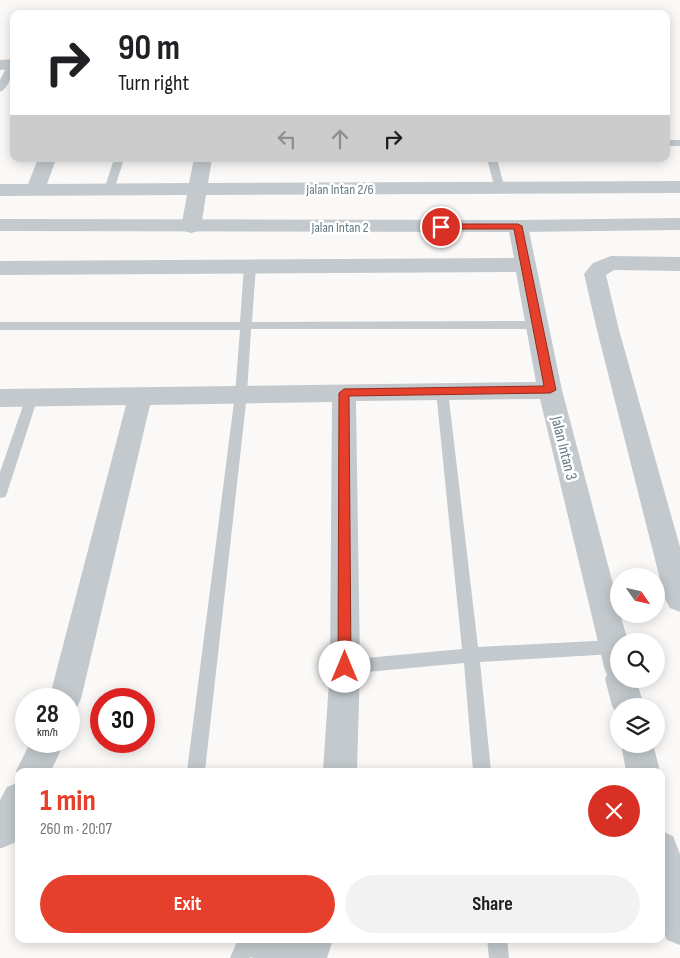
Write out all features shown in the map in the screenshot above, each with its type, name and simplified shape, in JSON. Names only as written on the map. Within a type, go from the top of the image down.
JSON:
[{"type":"street","points":[[35,190],[46,162]]},
{"type":"street","points":[[191,227],[202,162]]},
{"type":"street","name":"Jalan Intan 2/6","points":[[0,190],[680,187]]},
{"type":"street","name":"Jalan Intan 2","points":[[0,226],[191,227],[680,224]]},
{"type":"street","name":"Jalan Intan 3","points":[[518,226],[524,265],[550,390],[610,634]]},
{"type":"street","points":[[680,264],[611,263],[600,268],[595,274],[606,321],[672,540],[680,599]]},
{"type":"street","points":[[0,268],[524,265]]},
{"type":"street","points":[[0,398],[550,390]]},
{"type":"street","points":[[340,768],[345,667],[344,393]]},
{"type":"street","points":[[68,688],[140,396]]},
{"type":"street","points":[[35,768],[43,753]]},
{"type":"street","points":[[639,753],[642,768]]},
{"type":"street","points":[[7,833],[15,810]]},
{"type":"street","points":[[665,865],[680,927]]},
{"type":"street","points":[[262,943],[295,958]]},
{"type":"street","points":[[308,958],[313,943]]},
{"type":"lane","points":[[0,89],[9,64]]},
{"type":"lane","points":[[109,190],[118,162]]},
{"type":"lane","points":[[493,162],[500,189]]},
{"type":"lane","points":[[196,768],[241,394],[244,325],[250,266]]},
{"type":"lane","points":[[0,326],[537,325]]},
{"type":"lane","points":[[442,391],[482,768]]},
{"type":"lane","points":[[0,493],[32,397]]},
{"type":"lane","points":[[345,667],[471,655],[610,658]]},
{"type":"lane","points":[[240,958],[246,943]]},
{"type":"lane","points":[[497,943],[499,958]]},
{"type":"route","points":[[345,667],[344,393],[550,390],[524,265],[518,226],[441,227]]}]
